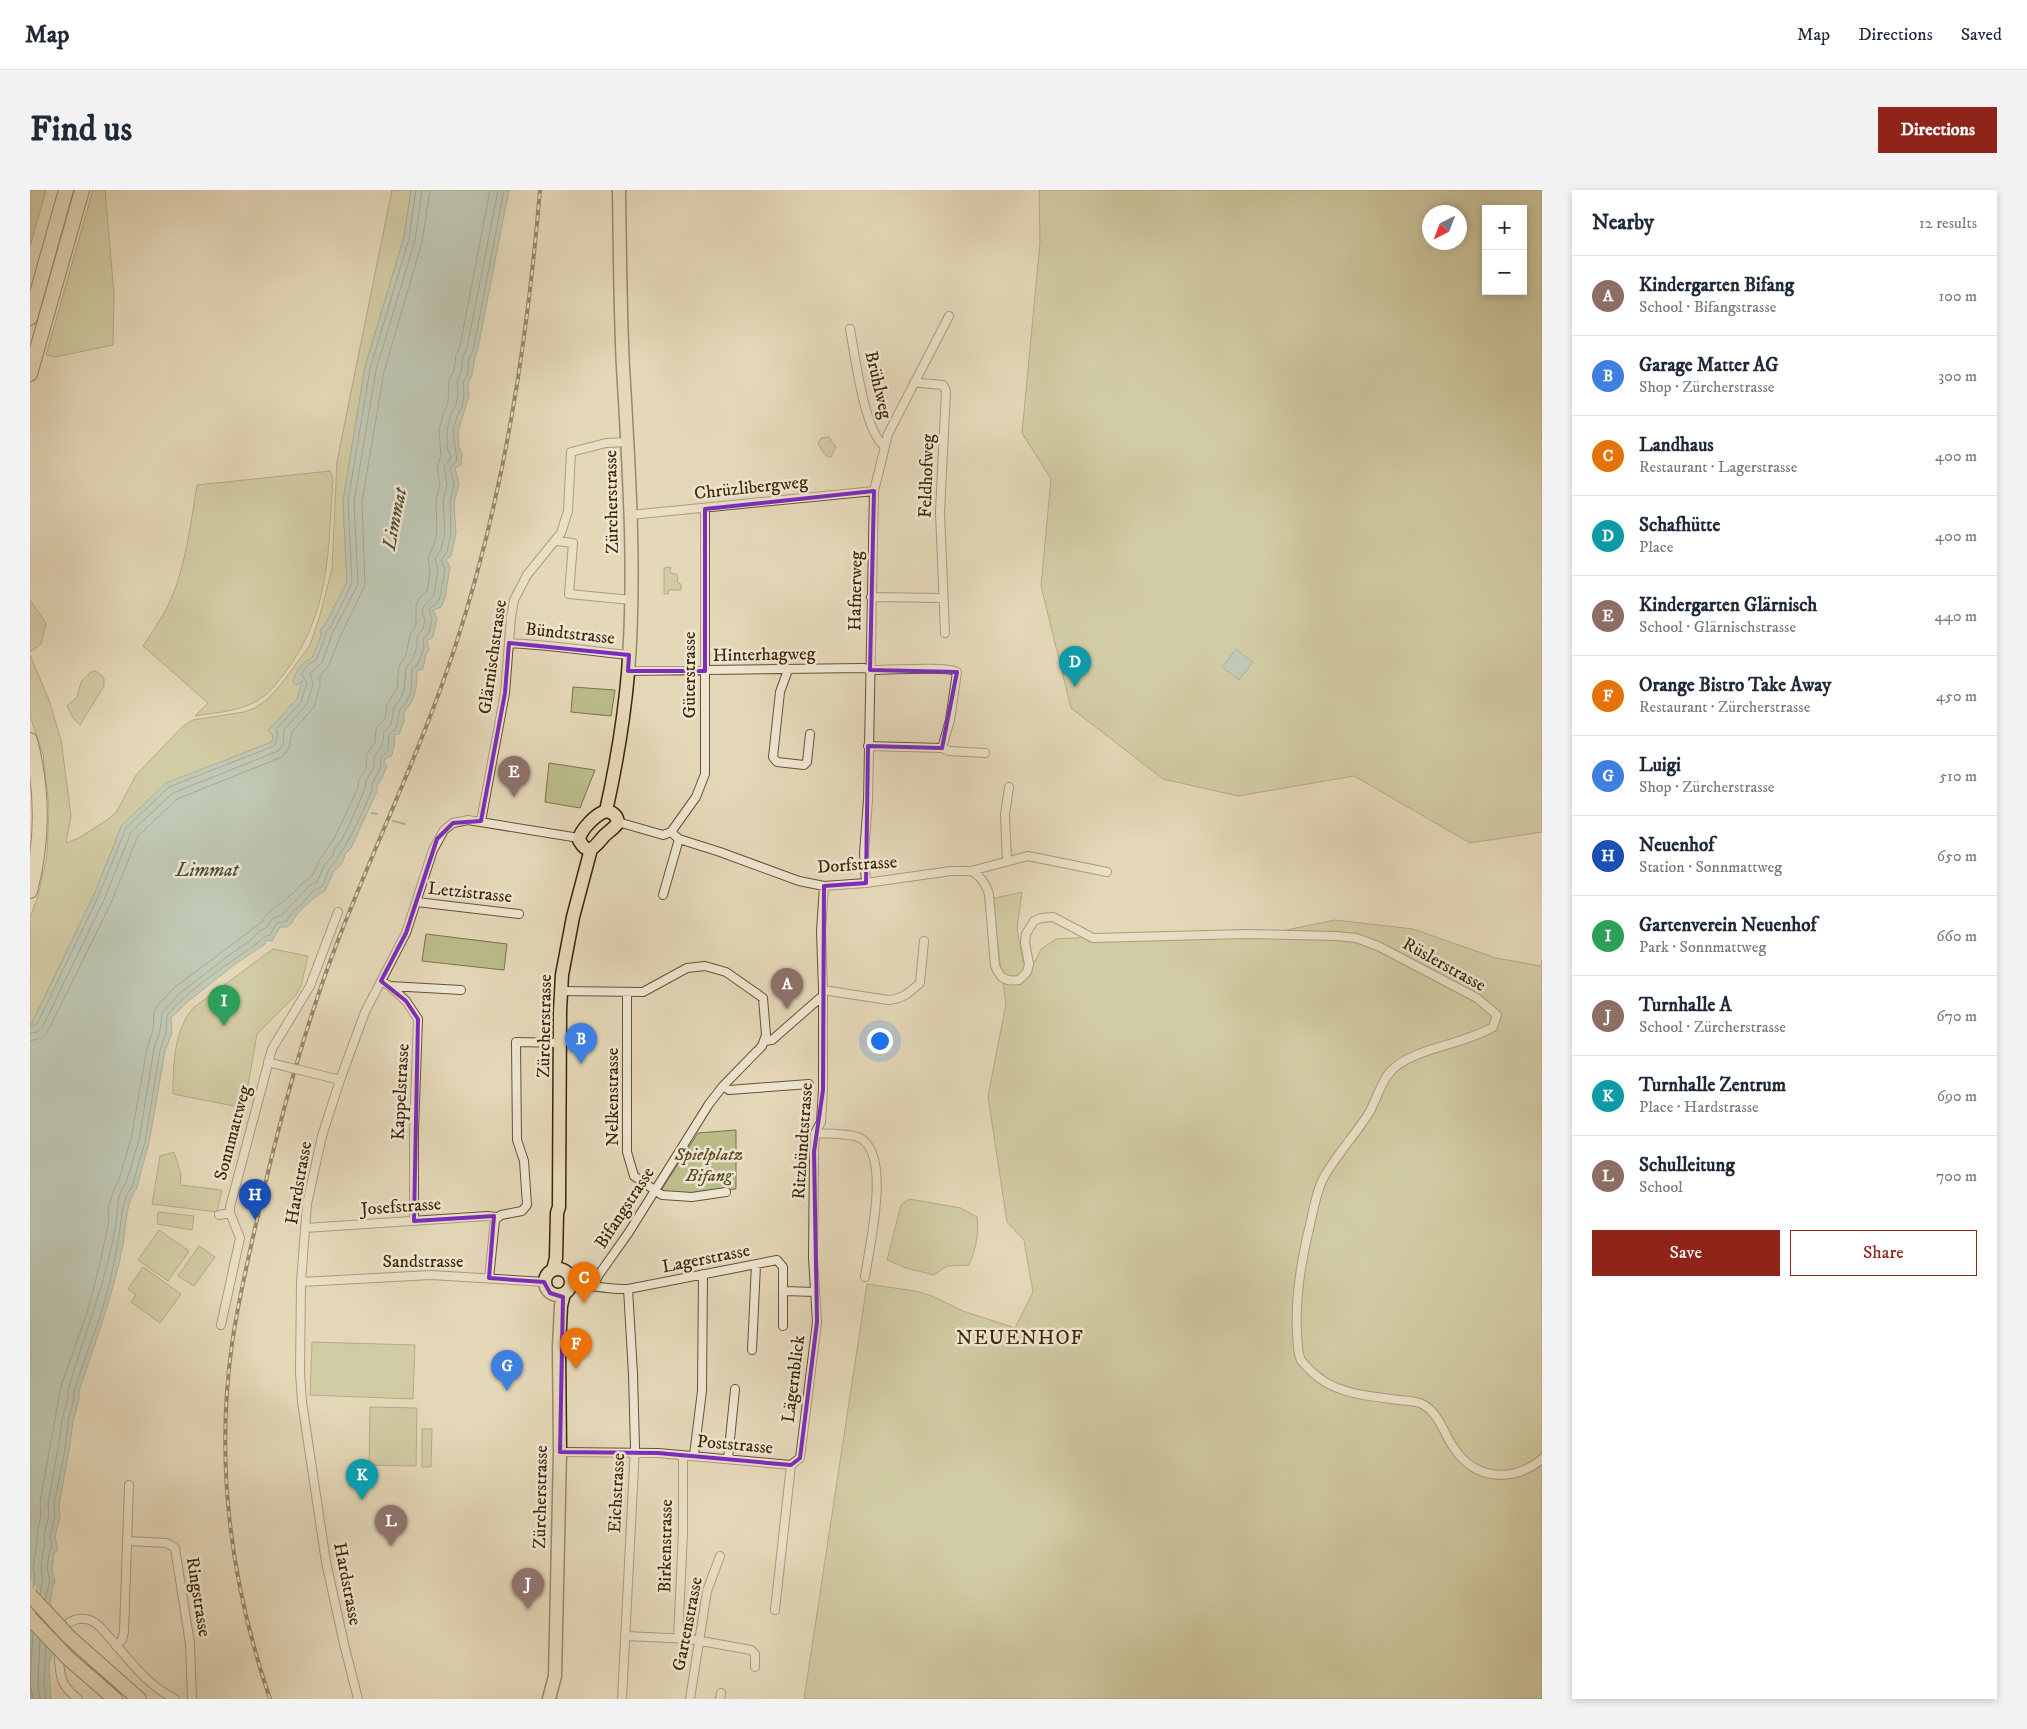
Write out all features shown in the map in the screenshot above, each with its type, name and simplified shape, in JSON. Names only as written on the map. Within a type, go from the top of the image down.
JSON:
[{"type":"highway","points":[[30,318],[66,190]]},
{"type":"highway","points":[[30,374],[82,190]]},
{"type":"highway","points":[[30,740],[37,770],[40,808],[38,847],[30,891]]},
{"type":"highway","points":[[30,757],[35,789],[36,818],[30,870]]},
{"type":"highway","points":[[30,1595],[65,1637],[139,1699]]},
{"type":"highway","points":[[30,1618],[69,1659],[115,1699]]},
{"type":"main road","name":"Zürcherstrasse","points":[[606,811],[625,706],[631,600],[628,442],[622,332],[618,190]]},
{"type":"main road","points":[[606,811],[615,816],[618,822],[598,845],[591,849],[585,848],[580,842],[579,838],[582,831],[600,813],[606,811]]},
{"type":"main road","name":"Zürcherstrasse","points":[[553,1270],[556,1258],[557,1213],[559,1207],[561,991],[568,940],[591,849]]},
{"type":"main road","name":"Zürcherstrasse","points":[[559,1207],[563,1213],[563,1257],[568,1284],[561,1306],[559,1348],[560,1452],[555,1676],[559,1699]]},
{"type":"main road","points":[[553,1270],[561,1270],[568,1284],[558,1296],[548,1287],[548,1275],[553,1270]]},
{"type":"main road","name":"Zürcherstrasse","points":[[548,1287],[554,1309],[555,1330],[559,1348]]},
{"type":"main road","name":"Zürcherstrasse","points":[[549,1699],[555,1676]]},
{"type":"street","name":"Hafnerweg","points":[[866,883],[864,853],[868,800],[874,491],[888,434],[949,316]]},
{"type":"street","name":"Brühlweg","points":[[850,328],[870,424],[878,441],[884,446]]},
{"type":"street","name":"Feldhofweg","points":[[915,381],[942,385],[946,391],[940,512],[945,633]]},
{"type":"street","name":"Glärnischstrasse","points":[[481,821],[505,693],[511,617],[520,587],[533,567],[556,541],[566,520],[569,501],[571,452],[628,442]]},
{"type":"street","name":"Chrüzlibergweg","points":[[630,514],[874,491]]},
{"type":"street","name":"Güterstrasse","points":[[671,832],[696,797],[705,774],[705,508]]},
{"type":"street","points":[[556,541],[572,543],[569,594],[631,600]]},
{"type":"street","points":[[871,597],[943,598]]},
{"type":"street","name":"Bündtstrasse","points":[[509,642],[550,645],[580,651],[629,654]]},
{"type":"street","name":"Hinterhagweg","points":[[628,671],[954,669],[957,672],[950,720],[942,748]]},
{"type":"street","points":[[788,670],[780,692],[773,757],[777,762],[804,765],[807,762],[810,734]]},
{"type":"street","points":[[868,746],[942,748],[949,752],[985,753]]},
{"type":"street","points":[[1007,861],[1005,815],[1009,787]]},
{"type":"street","name":"Hardstrasse","points":[[358,1699],[326,1562],[302,1402],[300,1372],[301,1282],[307,1204],[315,1161],[340,1080],[365,1012],[406,933],[432,850],[444,830],[460,820],[481,821],[579,838]]},
{"type":"street","points":[[618,822],[663,835],[671,832]]},
{"type":"street","name":"Dorfstrasse","points":[[671,832],[679,839],[799,881],[824,886],[866,883],[951,871],[971,871],[1028,856],[1107,872]]},
{"type":"street","points":[[663,894],[679,839]]},
{"type":"street","name":"Rüslerstrasse","points":[[971,871],[978,875],[989,894],[995,966],[1000,976],[1005,980],[1019,980],[1027,972],[1030,964],[1025,942],[1026,934],[1029,927],[1041,918],[1053,917],[1094,938],[1246,934],[1336,936],[1356,938],[1378,946],[1477,998],[1497,1015],[1493,1027],[1483,1034],[1417,1056],[1402,1063],[1389,1073],[1368,1114],[1323,1179],[1317,1195],[1298,1278],[1296,1318],[1298,1348],[1301,1360],[1311,1372],[1329,1385],[1374,1397],[1422,1404],[1436,1414],[1454,1448],[1469,1465],[1482,1472],[1505,1475],[1525,1472],[1542,1459]]},
{"type":"street","points":[[824,886],[821,931],[823,994],[888,1000],[906,996],[920,983],[924,941]]},
{"type":"street","name":"Letzistrasse","points":[[417,902],[519,914]]},
{"type":"street","name":"Sonnmattweg","points":[[230,1212],[232,1197],[268,1062],[276,1039],[310,986],[338,912]]},
{"type":"street","points":[[561,991],[643,992],[687,968],[695,966],[715,968],[726,972],[763,998],[766,1020],[764,1041]]},
{"type":"street","name":"Kappelstrasse","points":[[380,981],[390,986],[406,1001],[418,1019],[414,1130],[414,1221]]},
{"type":"street","points":[[390,986],[461,990]]},
{"type":"street","name":"Nelkenstrasse","points":[[627,992],[627,1152],[634,1176],[654,1191]]},
{"type":"street","name":"Bifangstrasse","points":[[594,1286],[598,1276],[629,1232],[709,1104],[723,1086],[758,1052],[764,1041],[772,1040],[823,994]]},
{"type":"street","name":"Ritzbündtstrasse","points":[[815,1292],[813,1258],[815,1133],[821,1122],[823,994]]},
{"type":"street","name":"Josefstrasse","points":[[305,1228],[498,1217],[522,1211],[527,1204],[524,1161],[517,1140],[516,1042],[562,1043]]},
{"type":"street","points":[[268,1062],[340,1080]]},
{"type":"street","points":[[723,1086],[729,1090],[809,1084]]},
{"type":"street","points":[[815,1133],[858,1136],[866,1142],[875,1158],[877,1200],[865,1277]]},
{"type":"street","points":[[654,1191],[662,1195],[692,1197],[726,1192]]},
{"type":"street","points":[[219,1215],[230,1212],[240,1238],[221,1324]]},
{"type":"street","points":[[489,1278],[494,1224],[498,1217]]},
{"type":"street","name":"Lagerstrasse","points":[[568,1284],[616,1290],[628,1289],[777,1260],[784,1267],[783,1326]]},
{"type":"street","points":[[752,1350],[756,1265]]},
{"type":"street","points":[[694,1455],[702,1391],[703,1274]]},
{"type":"street","name":"Sandstrasse","points":[[301,1282],[431,1275],[489,1278],[548,1287]]},
{"type":"street","name":"Eichstrasse","points":[[622,1699],[635,1452],[628,1289]]},
{"type":"street","points":[[784,1291],[815,1292]]},
{"type":"street","name":"Lägernblick","points":[[791,1465],[800,1458],[817,1322],[815,1292]]},
{"type":"street","points":[[728,1459],[736,1389]]},
{"type":"street","name":"Poststrasse","points":[[560,1452],[635,1452],[694,1455],[791,1465],[775,1610]]},
{"type":"street","name":"Birkenstrasse","points":[[678,1638],[683,1533],[683,1455]]},
{"type":"street","points":[[116,1646],[123,1638],[129,1485]]},
{"type":"street","name":"Ringstrasse","points":[[128,1541],[167,1543],[175,1548],[190,1644],[192,1699]]},
{"type":"street","name":"Gartenstrasse","points":[[690,1699],[707,1591],[720,1556]]},
{"type":"street","points":[[78,1699],[68,1690],[62,1679],[60,1667],[65,1637],[72,1621],[86,1618],[98,1625],[146,1680],[175,1699]]},
{"type":"street","points":[[626,1636],[678,1638],[751,1650],[756,1654],[755,1667]]},
{"type":"highlighted area","points":[[874,491],[870,670],[957,672],[942,748],[868,746],[866,883],[824,886],[823,1090],[814,1152],[817,1322],[800,1458],[791,1465],[658,1453],[560,1452],[563,1297],[550,1293],[544,1282],[489,1278],[494,1216],[414,1221],[418,1019],[406,1001],[381,981],[406,933],[437,839],[453,823],[481,821],[505,693],[509,643],[629,655],[628,671],[705,671],[705,509]]},
{"type":"green space","points":[[30,190],[46,190],[30,246]]},
{"type":"green space","points":[[93,190],[105,190],[114,294],[113,345],[55,357],[46,355]]},
{"type":"green space","points":[[392,190],[411,190],[404,237],[365,367],[343,501],[347,582],[325,625],[321,628],[321,636],[297,699],[268,731],[273,735],[272,742],[216,764],[122,825],[94,895],[30,1027],[30,918],[38,896],[47,855],[49,807],[43,754],[30,716],[30,655],[49,700],[61,740],[71,816],[66,843],[79,838],[110,818],[117,811],[136,775],[182,727],[193,720],[244,712],[255,708],[268,699],[282,683],[310,645],[332,569],[337,461]]},
{"type":"green space","points":[[1039,190],[1542,190],[1542,832],[1470,843],[1354,776],[1238,796],[1163,779],[1071,708],[1041,586],[1051,479],[1022,433],[1040,243]]},
{"type":"green space","points":[[829,437],[836,447],[831,457],[825,454],[818,443],[821,438]]},
{"type":"green space","points":[[330,471],[333,478],[328,556],[324,580],[319,604],[311,627],[299,651],[277,683],[256,701],[230,711],[195,716],[208,703],[143,646],[165,611],[181,572],[197,485]]},
{"type":"green space","points":[[671,567],[670,573],[677,574],[681,590],[669,590],[668,594],[664,594],[664,568]]},
{"type":"green space","points":[[30,600],[46,623],[41,644],[30,652]]},
{"type":"green space","points":[[96,671],[104,678],[104,686],[80,725],[73,718],[67,706],[77,697],[81,682],[91,672]]},
{"type":"green space","points":[[573,687],[615,690],[611,716],[571,712]]},
{"type":"green space","points":[[549,763],[595,770],[580,808],[545,802]]},
{"type":"green space","points":[[1022,892],[1017,928],[1023,963],[1035,962],[1041,949],[1056,939],[1126,935],[1252,937],[1335,920],[1413,929],[1496,958],[1541,966],[1542,959],[1542,1699],[804,1699],[867,1284],[915,1291],[932,1296],[963,1311],[1015,1328],[1033,1292],[1024,1240],[1007,1222],[988,1096],[1006,1004],[991,899]]},
{"type":"green space","points":[[426,934],[507,944],[504,970],[422,961]]},
{"type":"green space","points":[[273,949],[308,956],[301,986],[296,995],[257,1034],[244,1108],[173,1094],[173,1071],[178,1037],[193,1008]]},
{"type":"green space","name":"Spielplatz Bifang","points":[[736,1130],[736,1189],[685,1193],[660,1192],[698,1133]]},
{"type":"green space","points":[[174,1152],[181,1174],[180,1185],[222,1190],[217,1212],[152,1204],[160,1156]]},
{"type":"green space","points":[[909,1199],[961,1208],[977,1217],[976,1241],[969,1265],[947,1266],[934,1275],[906,1268],[887,1260],[901,1205]]},
{"type":"green space","points":[[158,1212],[194,1216],[192,1230],[157,1224]]},
{"type":"green space","points":[[159,1230],[189,1251],[168,1281],[138,1260]]},
{"type":"green space","points":[[199,1246],[215,1257],[194,1286],[178,1276]]},
{"type":"green space","points":[[143,1267],[181,1294],[160,1323],[131,1302],[136,1295],[128,1289]]},
{"type":"green space","points":[[312,1342],[415,1345],[413,1399],[310,1395]]},
{"type":"green space","points":[[370,1407],[417,1408],[416,1466],[369,1465]]},
{"type":"green space","points":[[422,1429],[432,1429],[431,1467],[422,1467]]},
{"type":"water","name":"Limmat","points":[[411,190],[509,190],[477,353],[472,376],[468,383],[469,396],[458,432],[459,447],[462,454],[461,465],[455,468],[459,484],[454,503],[456,533],[451,556],[446,560],[450,567],[445,598],[441,607],[433,610],[437,618],[433,637],[427,641],[429,650],[426,654],[423,669],[417,671],[415,693],[411,703],[404,712],[404,721],[399,734],[394,735],[395,742],[392,755],[384,760],[387,766],[377,786],[377,791],[351,848],[345,854],[339,867],[334,871],[325,891],[306,905],[287,927],[280,927],[272,941],[266,940],[265,944],[234,965],[186,1003],[171,1018],[172,1033],[165,1051],[149,1143],[136,1190],[130,1200],[123,1245],[114,1282],[79,1391],[79,1399],[73,1422],[59,1505],[60,1516],[55,1537],[58,1550],[54,1553],[52,1569],[55,1582],[50,1602],[53,1610],[52,1652],[49,1665],[51,1699],[30,1699],[30,1027],[94,895],[122,825],[166,783],[272,742],[273,735],[268,731],[297,699],[302,681],[296,685],[293,682],[295,674],[302,664],[312,658],[321,636],[321,628],[325,625],[347,582],[343,501],[365,367],[404,237]]},
{"type":"water","points":[[1236,649],[1253,662],[1239,680],[1222,667]]},
{"type":"pier","points":[[30,1579],[55,1610],[54,1654],[30,1629]]},
{"type":"waterway","points":[[372,813],[377,814]]},
{"type":"waterway","points":[[393,821],[405,824]]},
{"type":"railway","points":[[270,1699],[256,1656],[236,1568],[226,1479],[227,1389],[238,1307],[278,1133],[295,1069],[325,974],[429,720],[456,644],[473,588],[488,532],[511,419],[528,305],[540,190]]},
{"type":"place","name":"Schafhütte","points":[[1075,687]]},
{"type":"place","name":"Kindergarten Glärnisch","points":[[514,797]]},
{"type":"place","name":"Kindergarten Bifang","points":[[787,1009]]},
{"type":"place","name":"Gartenverein Neuenhof","points":[[224,1026]]},
{"type":"place","name":"Garage Matter AG","points":[[581,1064]]},
{"type":"place","name":"Neuenhof","points":[[255,1220]]},
{"type":"place","name":"Landhaus","points":[[584,1303]]},
{"type":"place","name":"Orange Bistro Take Away","points":[[576,1369]]},
{"type":"place","name":"Luigi","points":[[507,1391]]},
{"type":"place","name":"Turnhalle Zentrum","points":[[362,1500]]},
{"type":"place","name":"Schulleitung","points":[[391,1546]]},
{"type":"place","name":"Turnhalle A","points":[[528,1609]]},
{"type":"district","name":"NEUENHOF","points":[[1020,1338]]}]
